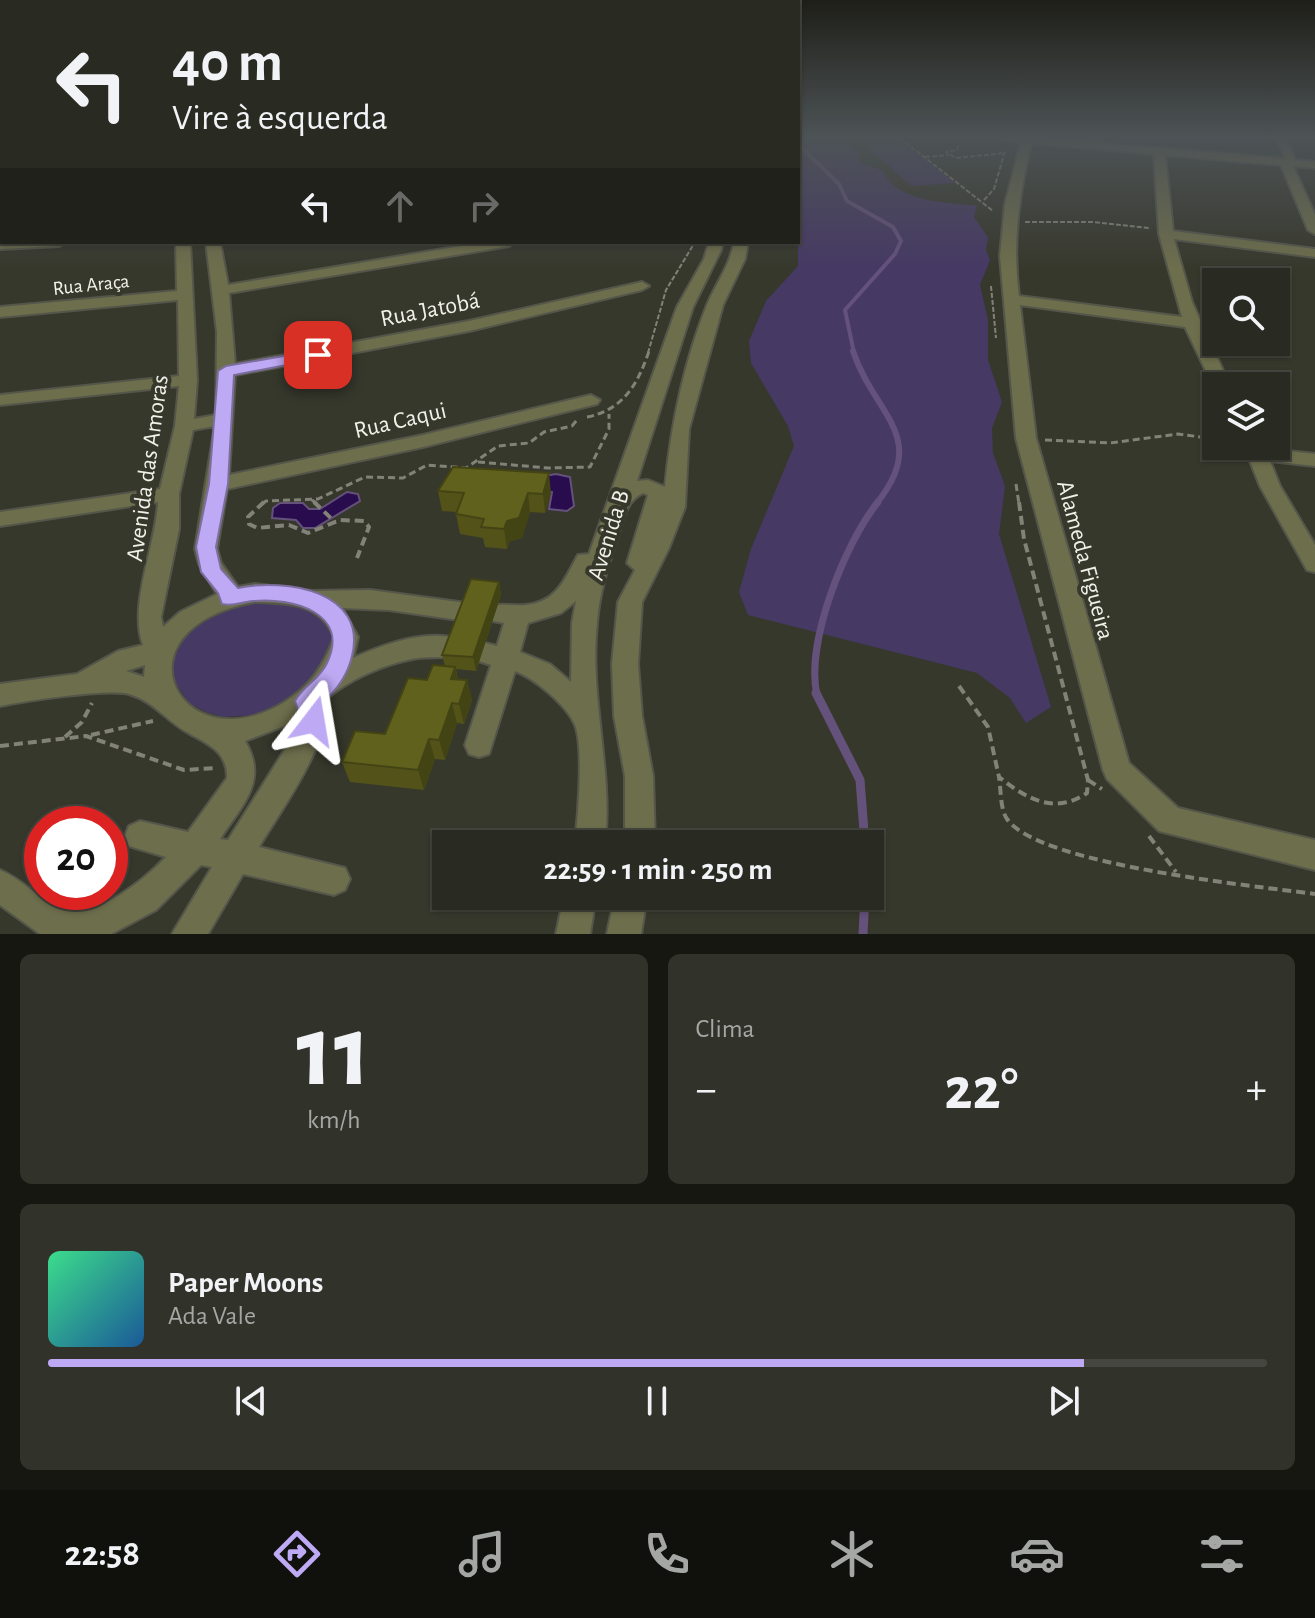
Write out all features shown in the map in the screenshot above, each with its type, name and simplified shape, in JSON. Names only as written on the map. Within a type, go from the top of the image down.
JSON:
[{"type":"street","name":"Alameda Figueira","points":[[1010,182],[1009,299],[1026,438],[1117,770],[1170,821],[1315,855]]},
{"type":"street","points":[[1160,182],[1166,232],[1191,323],[1214,372]]},
{"type":"street","points":[[1296,182],[1315,230]]},
{"type":"street","points":[[1166,232],[1315,253]]},
{"type":"street","points":[[222,290],[497,244]]},
{"type":"street","name":"Avenida B","points":[[592,830],[596,798],[581,676],[584,620],[616,502],[643,434],[685,305],[714,253],[716,244]]},
{"type":"street","name":"Avenida B","points":[[640,830],[639,776],[628,716],[625,664],[630,602],[658,548],[674,507],[680,429],[715,305],[738,259],[741,244]]},
{"type":"street","points":[[182,250],[214,248],[222,290],[226,371],[224,419],[218,484],[206,547],[212,572],[229,590],[230,598]]},
{"type":"street","name":"Avenida das Amoras","points":[[161,649],[154,641],[149,617],[168,529],[169,494],[184,426],[188,380],[182,250]]},
{"type":"street","name":"Rua Jatobá","points":[[226,371],[469,326],[642,286]]},
{"type":"street","name":"Rua Araça","points":[[0,312],[186,295]]},
{"type":"street","points":[[1009,299],[1191,323]]},
{"type":"street","points":[[0,400],[188,380]]},
{"type":"street","name":"Rua Caqui","points":[[218,484],[423,441],[591,400]]},
{"type":"street","points":[[184,426],[224,419]]},
{"type":"street","points":[[479,745],[494,655],[508,614],[557,605],[574,590],[617,474],[643,434]]},
{"type":"street","points":[[1290,456],[1315,460]]},
{"type":"street","points":[[1260,460],[1270,486],[1315,564]]},
{"type":"street","points":[[596,527],[616,502],[635,487],[651,487],[659,493],[636,569],[630,602]]},
{"type":"street","points":[[0,519],[169,494]]},
{"type":"street","points":[[85,686],[127,658],[161,649],[193,615],[230,598],[255,593],[312,600],[337,597],[395,601],[466,612]]},
{"type":"street","points":[[189,934],[305,742],[314,721],[314,695],[338,667],[346,637],[333,611],[312,600]]},
{"type":"street","points":[[201,724],[231,730],[274,722],[353,668],[398,652],[432,646],[453,647]]},
{"type":"street","points":[[161,649],[157,677],[170,704]]},
{"type":"street","points":[[494,655],[541,668],[587,720]]},
{"type":"street","points":[[0,695],[37,688],[129,682],[229,742],[239,756],[241,781],[199,849],[177,876],[130,914],[96,930],[64,927],[41,918],[0,886]]},
{"type":"street","points":[[140,836],[334,879]]},
{"type":"street","points":[[573,934],[577,910]]},
{"type":"street","points":[[624,934],[628,910]]},
{"type":"path","points":[[984,200],[996,182]]},
{"type":"path","points":[[1010,220],[1092,222],[1166,232]]},
{"type":"path","points":[[478,462],[548,468],[590,467],[609,429],[609,414]]},
{"type":"path","points":[[1026,438],[1092,443],[1178,434],[1202,437]]},
{"type":"path","points":[[312,500],[335,522]]},
{"type":"path","points":[[65,737],[82,722],[91,707],[85,686]]},
{"type":"path","points":[[959,686],[981,708],[991,728],[999,777]]},
{"type":"path","points":[[0,746],[123,731],[151,721],[170,704]]},
{"type":"path","points":[[87,736],[188,769],[208,771],[239,756]]},
{"type":"shaded area","points":[[800,182],[890,182],[899,189],[924,199],[977,206],[974,217],[988,237],[986,250],[990,260],[980,285],[988,320],[988,360],[1002,402],[992,428],[993,453],[1005,486],[999,534],[1051,707],[1026,723],[1010,698],[977,673],[748,615],[739,592],[751,549],[794,446],[788,426],[751,363],[749,341],[766,301],[798,266],[802,228]]},
{"type":"shaded area","points":[[907,182],[955,183],[912,186]]},
{"type":"shaded area","points":[[556,474],[570,477],[574,506],[567,511],[549,509],[552,492],[545,491],[544,476]]},
{"type":"shaded area","points":[[347,492],[358,494],[360,501],[315,528],[303,528],[296,520],[272,518],[273,508],[280,503],[303,503],[309,509],[320,509]]},
{"type":"shaded area","points":[[270,600],[320,615],[333,628],[332,656],[293,700],[256,715],[223,717],[189,703],[168,672],[184,630],[233,603]]},
{"type":"building","points":[[453,467],[549,473],[543,494],[528,493],[519,518],[507,521],[504,529],[481,527],[484,519],[456,514],[464,493],[438,491]]},
{"type":"building","points":[[471,579],[499,582],[473,657],[442,655]]},
{"type":"building","points":[[433,665],[455,667],[451,679],[467,680],[459,704],[452,703],[439,740],[429,739],[418,770],[342,762],[355,731],[385,734],[408,678],[427,680]]},
{"type":"waterway","points":[[837,182],[847,201],[893,227],[901,241],[895,254],[845,310],[854,353]]},
{"type":"waterway","points":[[853,351],[862,373],[893,426],[898,443],[899,461],[892,481],[876,504]]},
{"type":"waterway","points":[[817,695],[815,673],[822,622],[841,567],[878,502]]},
{"type":"waterway","points":[[817,695],[860,780],[864,830]]},
{"type":"waterway","points":[[863,934],[864,910]]},
{"type":"route","points":[[314,721],[314,710],[308,701],[327,683],[338,667],[344,649],[346,637],[340,621],[333,611],[318,601],[255,593],[230,598],[229,590],[212,572],[206,547],[218,484],[226,371],[318,355]]}]
